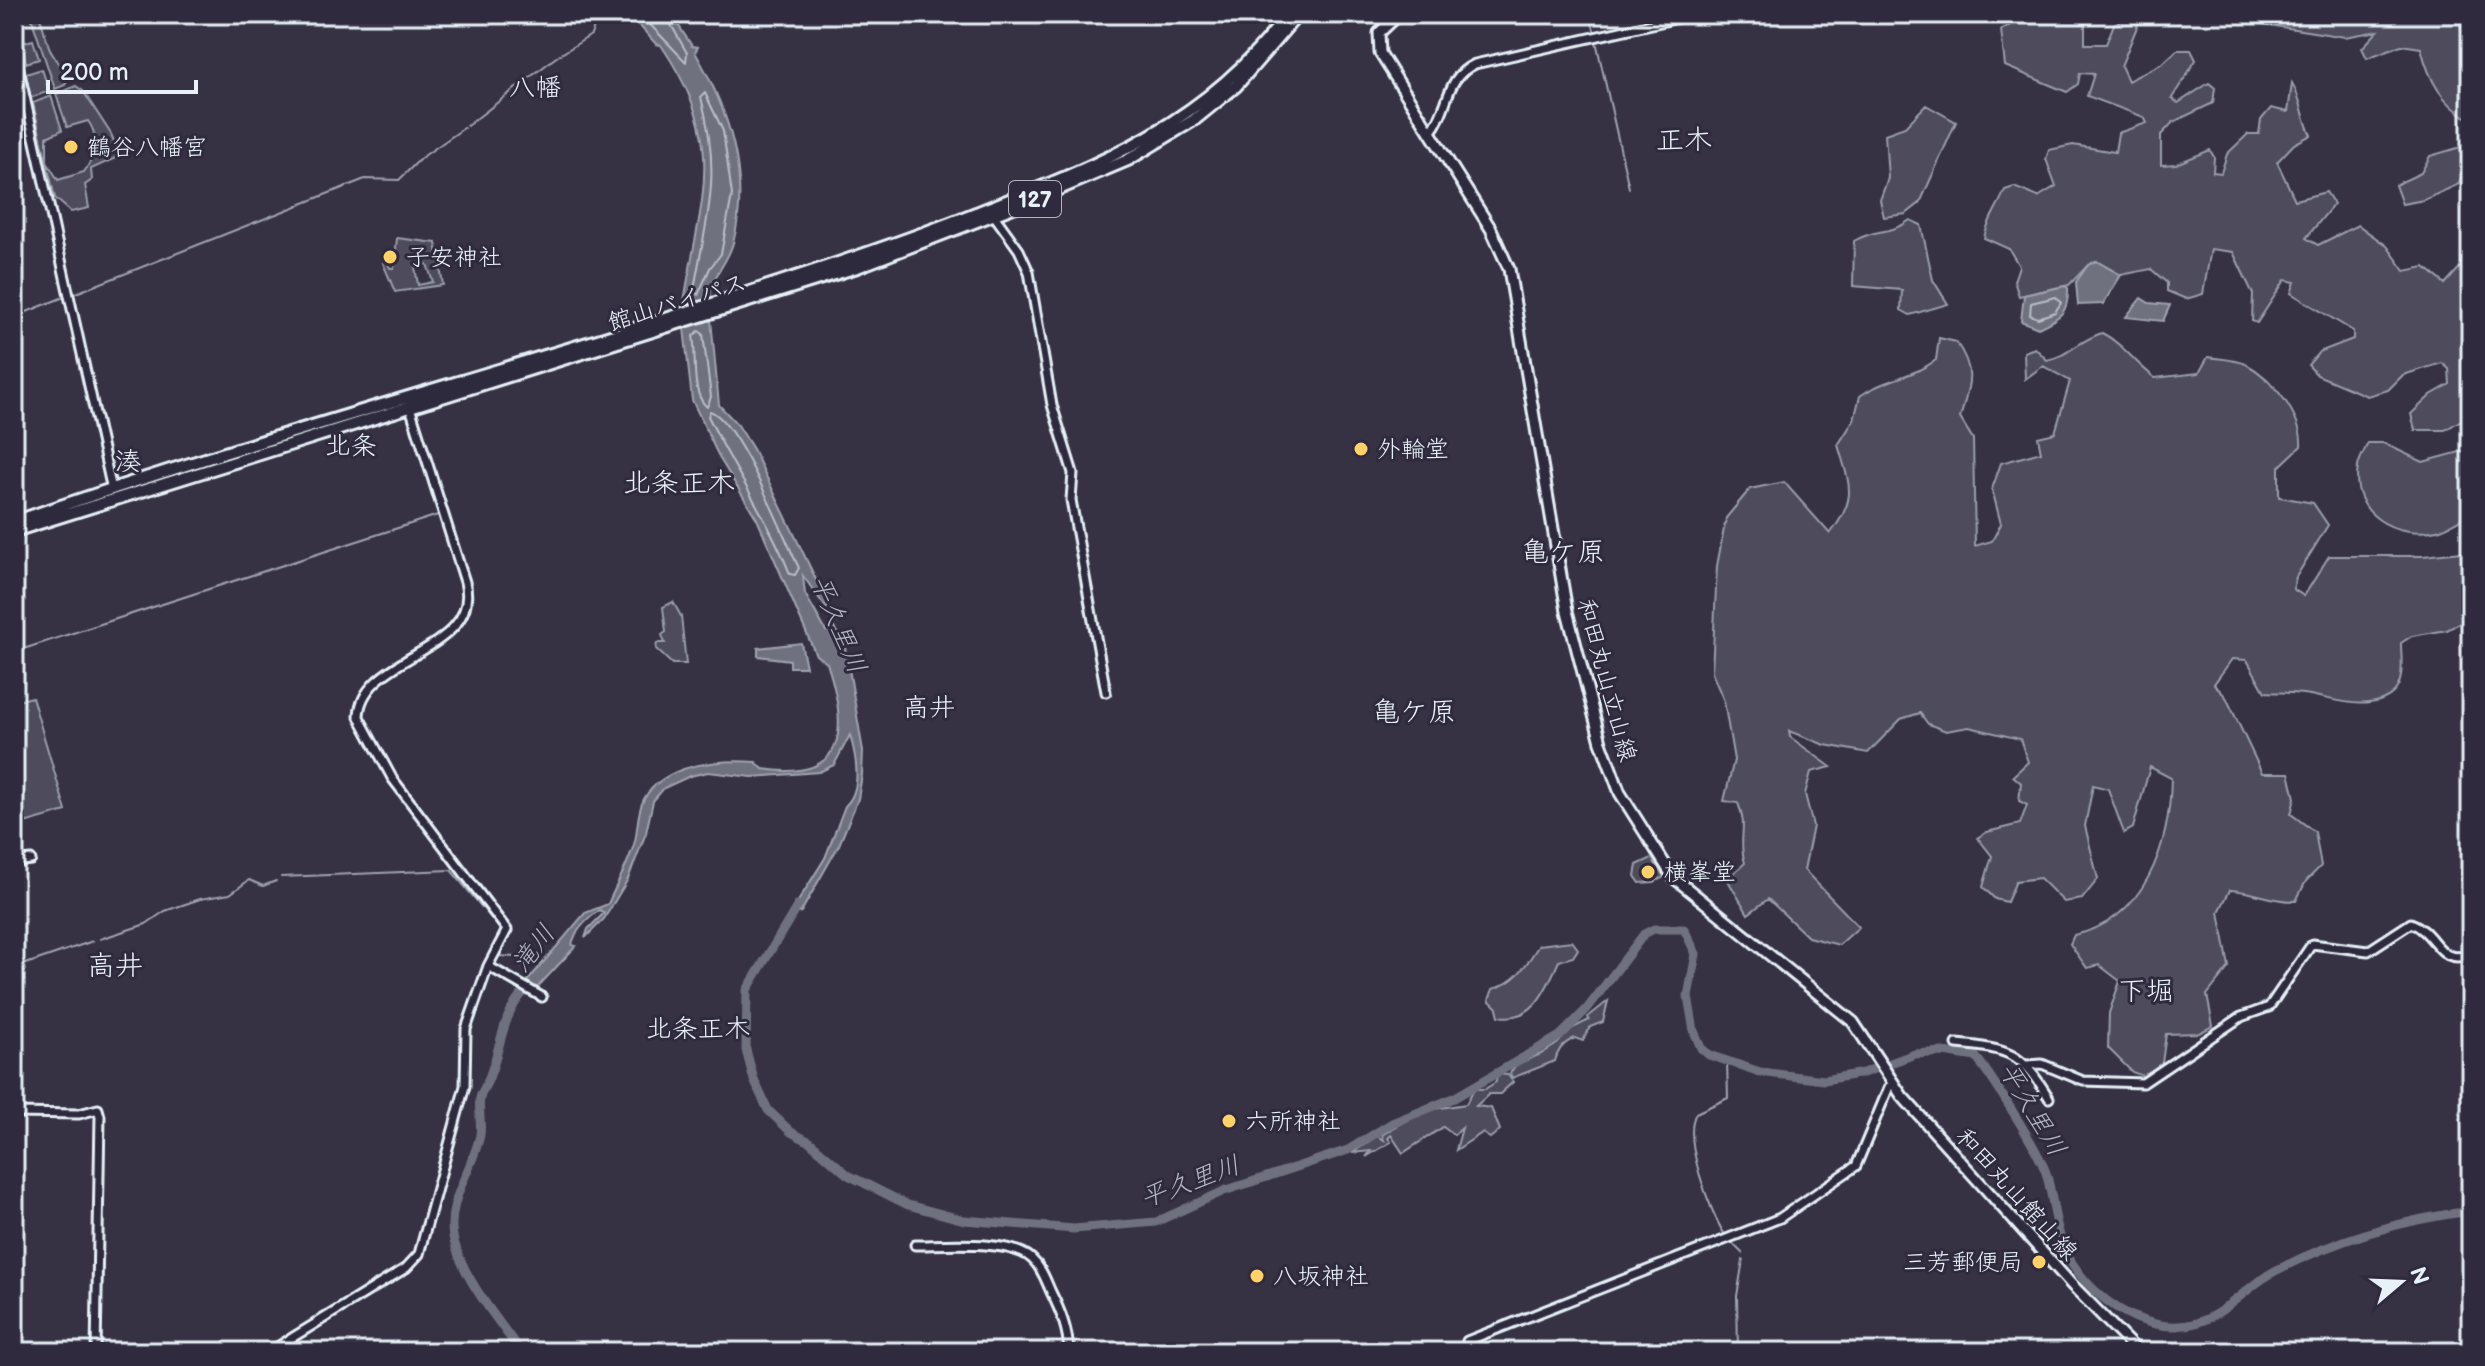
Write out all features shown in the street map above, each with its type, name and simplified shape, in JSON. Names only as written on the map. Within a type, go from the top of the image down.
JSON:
[{"type":"highway","name":"館山バイパス","points":[[14,522],[114,494],[726,304],[857,267],[1110,159],[1171,125],[1238,72],[1288,14]]},
{"type":"highway","name":"館山バイパス","points":[[992,211],[1099,173],[1177,131],[1236,86],[1298,14]]},
{"type":"highway","name":"館山バイパス","points":[[14,531],[114,494]]},
{"type":"main road","name":"和田丸山立山線","points":[[1399,14],[1382,29],[1378,48],[1491,229],[1509,269],[1569,624],[1601,742],[1618,788],[1677,882],[1845,1014],[1876,1056]]},
{"type":"main road","name":"和田丸山館山線","points":[[1876,1056],[1893,1084],[2072,1285],[2138,1352]]},
{"type":"street","points":[[1430,133],[1445,113],[1453,83],[1466,68],[1696,14]]},
{"type":"street","points":[[14,47],[114,494]]},
{"type":"street","points":[[992,211],[1019,250],[1029,272],[1052,405],[1073,473],[1071,500],[1106,692]]},
{"type":"street","points":[[269,1352],[406,1268],[419,1254],[465,1086],[466,1029],[488,966],[507,930],[392,778],[359,717],[361,701],[371,686],[447,632],[460,618],[467,603],[465,582],[409,403]]},
{"type":"street","points":[[14,862],[31,860]]},
{"type":"street","points":[[2027,1065],[2042,1064],[2083,1081],[2143,1083],[2241,1017],[2269,1007],[2312,944],[2368,951],[2411,923],[2453,958],[2471,954]]},
{"type":"street","points":[[488,966],[542,997]]},
{"type":"street","points":[[1957,1044],[1998,1047],[2027,1065],[2049,1098]]},
{"type":"street","points":[[1467,1341],[1774,1220],[1803,1205],[1856,1166],[1889,1087],[1893,1084]]},
{"type":"street","points":[[14,1113],[79,1114],[98,1109],[96,1352]]},
{"type":"street","points":[[915,1245],[1008,1248],[1025,1254],[1041,1270],[1054,1297],[1066,1327],[1069,1352]]},
{"type":"shaded area","points":[[30,14],[39,14],[50,50],[68,79],[65,85],[55,89]]},
{"type":"shaded area","points":[[2030,14],[2085,14],[2085,44],[2106,44],[2114,24],[2122,20],[2139,22],[2121,66],[2128,81],[2163,63],[2177,50],[2191,50],[2196,60],[2172,98],[2178,103],[2209,83],[2215,88],[2213,103],[2173,122],[2161,135],[2161,165],[2176,164],[2210,150],[2214,157],[2213,172],[2221,173],[2227,154],[2248,134],[2259,134],[2261,120],[2271,108],[2288,112],[2292,83],[2311,135],[2294,144],[2277,162],[2295,200],[2326,192],[2334,204],[2306,238],[2318,245],[2358,225],[2387,246],[2405,271],[2425,267],[2445,284],[2471,255],[2471,414],[2445,430],[2415,430],[2411,414],[2431,395],[2450,384],[2449,369],[2442,363],[2403,375],[2388,390],[2367,396],[2317,375],[2308,365],[2319,352],[2353,339],[2353,331],[2291,293],[2295,282],[2285,280],[2257,323],[2252,321],[2253,294],[2233,252],[2211,249],[2203,294],[2186,299],[2167,291],[2167,283],[2151,269],[2121,275],[2096,261],[2069,285],[2019,296],[2014,281],[2019,266],[2009,249],[1984,238],[2005,190],[2014,187],[2038,197],[2056,186],[2046,159],[2049,150],[2073,145],[2115,152],[2118,133],[2147,123],[2144,117],[2087,96],[2094,74],[2080,73],[2078,84],[2067,92],[2005,66],[2001,30]]},
{"type":"shaded area","points":[[2276,14],[2450,14],[2459,19],[2471,56],[2471,120],[2452,106],[2438,90],[2421,48],[2401,45],[2367,58],[2362,48],[2378,31],[2345,37],[2262,24]]},
{"type":"shaded area","points":[[33,40],[39,59],[26,63],[22,43]]},
{"type":"shaded area","points":[[42,69],[49,91],[31,98],[26,74]]},
{"type":"shaded area","points":[[76,86],[83,91],[111,134],[120,156],[91,169],[92,180],[85,185],[89,208],[71,212],[55,198],[33,103],[51,96],[62,130],[47,137],[47,162],[58,180],[84,172],[95,147],[92,127],[88,121],[67,127],[56,94]]},
{"type":"shaded area","points":[[1926,105],[1956,122],[1920,203],[1906,214],[1884,217],[1880,200],[1888,178],[1885,134],[1905,127]]},
{"type":"shaded area","points":[[2471,144],[2471,163],[2465,164],[2459,184],[2424,200],[2402,204],[2395,185],[2421,173],[2430,156]]},
{"type":"shaded area","points":[[1910,220],[1921,225],[1933,280],[1948,304],[1910,315],[1901,310],[1902,290],[1853,286],[1854,241],[1896,228]]},
{"type":"shaded area","points":[[397,238],[436,243],[443,285],[395,292],[383,263],[385,258],[390,268],[394,268]],"holes":[[[427,264],[433,282],[418,285],[415,267]]]},
{"type":"shaded area","points":[[2102,333],[2155,378],[2199,373],[2208,357],[2232,360],[2256,370],[2284,399],[2297,422],[2301,446],[2279,467],[2279,497],[2313,503],[2328,525],[2296,577],[2293,589],[2304,596],[2329,556],[2423,556],[2471,551],[2471,617],[2447,630],[2412,636],[2401,643],[2400,682],[2386,698],[2356,703],[2303,694],[2265,692],[2247,660],[2232,659],[2214,684],[2226,697],[2262,773],[2289,773],[2295,798],[2291,814],[2315,832],[2321,866],[2306,881],[2296,901],[2230,890],[2219,912],[2229,967],[2207,995],[2213,1026],[2199,1033],[2166,1034],[2162,1063],[2143,1076],[2132,1072],[2108,1048],[2109,1013],[2120,981],[2099,965],[2087,968],[2070,944],[2074,935],[2099,927],[2119,913],[2136,896],[2149,876],[2166,828],[2171,778],[2150,767],[2133,828],[2124,833],[2108,789],[2093,785],[2085,826],[2098,879],[2082,899],[2064,902],[2040,878],[2016,881],[2007,902],[1995,899],[1983,887],[1992,856],[1978,838],[1987,832],[2020,824],[2027,805],[2019,801],[2021,783],[2013,776],[2028,762],[2020,739],[1969,727],[1946,731],[1928,724],[1920,713],[1901,719],[1868,753],[1825,745],[1789,731],[1790,737],[1831,767],[1811,772],[1805,794],[1813,826],[1804,870],[1859,927],[1839,945],[1808,937],[1768,899],[1748,914],[1727,879],[1745,863],[1743,820],[1738,803],[1724,801],[1734,760],[1724,701],[1712,673],[1717,566],[1726,518],[1750,489],[1784,482],[1830,534],[1845,511],[1849,491],[1838,445],[1854,420],[1860,396],[1936,360],[1939,338],[1956,342],[1967,362],[1968,388],[1960,418],[1973,439],[1975,546],[1992,541],[2001,524],[1992,489],[2001,463],[2041,452],[2038,437],[2055,433],[2070,381],[2043,366],[2025,379],[2024,352],[2035,348],[2047,360]]},
{"type":"shaded area","points":[[2368,443],[2383,443],[2423,462],[2471,449],[2471,513],[2441,529],[2421,532],[2406,531],[2379,520],[2368,510],[2357,484],[2359,464]]},
{"type":"shaded area","points":[[673,602],[681,616],[686,664],[672,664],[656,649],[657,643],[665,643],[662,635],[666,632],[663,607]]},
{"type":"shaded area","points":[[32,697],[66,811],[14,826],[14,702]]},
{"type":"shaded area","points":[[1652,858],[1664,877],[1654,882],[1640,883],[1635,876],[1637,865]]},
{"type":"shaded area","points":[[1572,941],[1578,949],[1573,957],[1559,961],[1538,1001],[1521,1014],[1499,1016],[1497,1008],[1489,1000],[1493,989],[1515,977],[1539,945]]},
{"type":"shaded area","points":[[1608,1001],[1603,1022],[1590,1027],[1583,1041],[1571,1040],[1562,1047],[1555,1061],[1512,1078],[1510,1073],[1517,1064],[1557,1044],[1571,1029],[1589,1020],[1588,1017]]},
{"type":"shaded area","points":[[1497,1074],[1508,1075],[1513,1082],[1500,1094],[1489,1094],[1476,1106],[1491,1108],[1500,1130],[1490,1138],[1482,1133],[1456,1150],[1462,1128],[1454,1135],[1443,1127],[1403,1153],[1391,1135],[1388,1138],[1391,1142],[1366,1157],[1371,1151],[1352,1153],[1377,1136],[1384,1140],[1382,1135],[1421,1111],[1466,1104],[1474,1089],[1485,1089],[1496,1082]]},
{"type":"water","points":[[629,14],[671,14],[692,46],[698,47],[695,52],[718,97],[734,144],[739,193],[733,243],[713,283],[710,299],[683,308],[702,202],[703,144],[696,113],[682,81],[661,45],[656,44]]},
{"type":"water","points":[[2096,261],[2121,275],[2103,304],[2078,305],[2076,282],[2088,265]]},
{"type":"water","points":[[2065,286],[2068,288],[2067,303],[2057,318],[2038,328],[2021,321],[2024,295]]},
{"type":"water","points":[[2141,298],[2149,303],[2170,305],[2163,321],[2126,317]]},
{"type":"water","points":[[711,319],[719,405],[738,425],[753,449],[837,623],[803,576],[805,594],[826,631],[832,625],[844,643],[863,751],[858,799],[839,845],[801,912],[796,914],[794,908],[825,858],[854,791],[856,762],[850,735],[834,765],[819,772],[752,777],[708,772],[664,788],[653,801],[646,833],[628,879],[604,919],[585,938],[588,929],[604,913],[600,910],[586,921],[572,945],[576,946],[535,990],[525,984],[585,913],[608,904],[635,841],[642,804],[653,787],[679,771],[710,763],[756,762],[763,769],[791,771],[812,767],[827,758],[835,745],[839,728],[838,708],[827,663],[816,655],[757,519],[720,459],[692,400],[684,328]]},
{"type":"water","points":[[801,643],[806,667],[790,667],[790,660],[758,656],[758,648]]},
{"type":"waterway","points":[[467,126],[555,58],[591,35],[599,14]]},
{"type":"waterway","points":[[1590,14],[1595,34]]},
{"type":"waterway","points":[[2459,14],[2466,21],[2471,36]]},
{"type":"waterway","points":[[1596,41],[1629,188]]},
{"type":"waterway","points":[[76,293],[365,179],[399,180],[421,158],[464,128]]},
{"type":"waterway","points":[[14,317],[64,297]]},
{"type":"waterway","points":[[14,652],[438,515]]},
{"type":"waterway","points":[[281,877],[451,870],[501,930],[489,953]]},
{"type":"waterway","points":[[100,939],[146,924],[165,911],[200,899],[230,894],[249,880],[263,886],[276,881]]},
{"type":"waterway","name":"平久里川","points":[[798,905],[747,990],[746,1050],[754,1080],[768,1110],[791,1132],[810,1142],[848,1175],[908,1205],[964,1220],[1074,1229],[1156,1222],[1224,1191],[1348,1150],[1392,1123],[1454,1098],[1560,1036],[1587,1009],[1644,934],[1654,929],[1684,929],[1696,954],[1688,996],[1694,1031],[1701,1048],[1709,1055],[1760,1072],[1824,1080],[1863,1073],[1915,1054],[1943,1052],[1976,1057],[2043,1165],[2059,1232],[2072,1263],[2100,1295],[2136,1318],[2176,1326],[2196,1323],[2224,1309],[2267,1275],[2322,1250],[2395,1225],[2471,1211]]},
{"type":"waterway","points":[[14,968],[93,941]]},
{"type":"waterway","points":[[499,956],[515,957],[521,967]]},
{"type":"waterway","name":"滝川","points":[[521,1352],[465,1270],[452,1227],[456,1200],[480,1135],[481,1095],[509,1014],[523,992],[534,983]]},
{"type":"waterway","points":[[1725,1235],[1700,1175],[1695,1157],[1693,1124],[1696,1113],[1728,1098],[1727,1061]]},
{"type":"waterway","points":[[1729,1240],[1742,1253]]},
{"type":"waterway","points":[[1738,1352],[1737,1296],[1743,1260]]},
{"type":"place","name":"鶴谷八幡宮","points":[[71,147]]},
{"type":"place","name":"子安神社","points":[[390,257]]},
{"type":"place","name":"外輪堂","points":[[1361,449]]},
{"type":"place","name":"横峯堂","points":[[1648,872]]},
{"type":"place","name":"六所神社","points":[[1229,1121]]},
{"type":"place","name":"三芳郵便局","points":[[2039,1262]]},
{"type":"place","name":"八坂神社","points":[[1257,1276]]},
{"type":"district","name":"八幡","points":[[535,87]]},
{"type":"district","name":"正木","points":[[1684,139]]},
{"type":"district","name":"北条","points":[[351,445]]},
{"type":"district","name":"湊","points":[[128,461]]},
{"type":"district","name":"北条正木","points":[[679,482]]},
{"type":"district","name":"亀ケ原","points":[[1563,551]]},
{"type":"district","name":"高井","points":[[929,707]]},
{"type":"district","name":"亀ケ原","points":[[1414,711]]},
{"type":"district","name":"高井","points":[[115,965]]},
{"type":"district","name":"下堀","points":[[2146,990]]},
{"type":"district","name":"北条正木","points":[[698,1028]]}]
